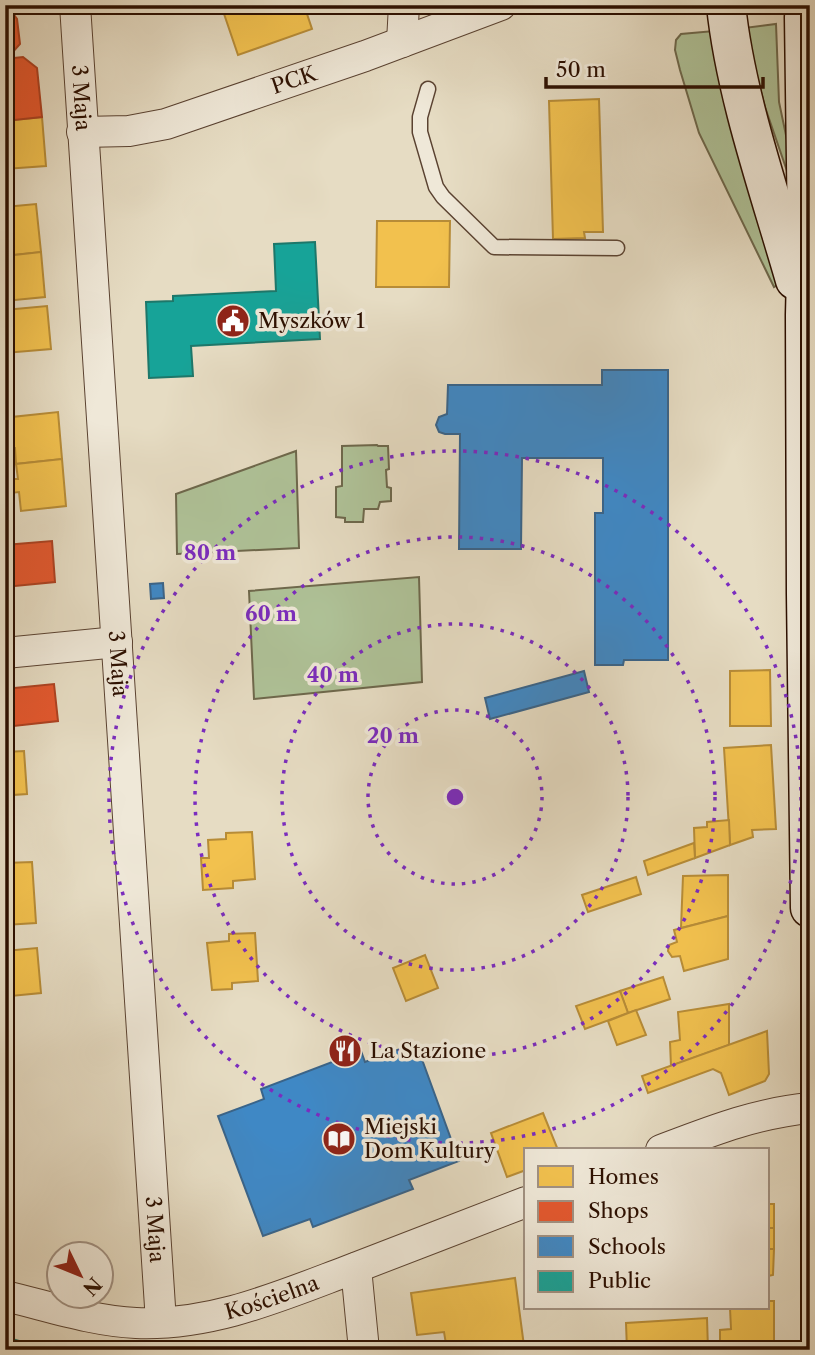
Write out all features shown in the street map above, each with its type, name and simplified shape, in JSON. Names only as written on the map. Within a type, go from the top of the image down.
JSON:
[{"type":"main road","points":[[726,5],[747,110],[805,315]]},
{"type":"main road","points":[[805,9],[810,908]]},
{"type":"street","name":"3 Maja","points":[[75,5],[161,1322]]},
{"type":"street","points":[[402,42],[404,5]]},
{"type":"street","name":"PCK","points":[[82,132],[129,131],[166,124],[244,99],[501,5]]},
{"type":"street","points":[[5,653],[117,642]]},
{"type":"street","points":[[666,1148],[743,1119],[810,1108]]},
{"type":"street","name":"Kościelna","points":[[5,1296],[106,1320],[161,1322],[199,1319],[248,1308],[524,1203]]},
{"type":"street","points":[[356,1268],[364,1350]]},
{"type":"lane","points":[[428,89],[420,117],[421,132],[436,187],[494,247],[617,248]]},
{"type":"green space","points":[[663,5],[709,5],[712,11],[664,13]]},
{"type":"green space","points":[[776,24],[779,102],[787,140],[787,171],[765,107],[744,28]]},
{"type":"green space","points":[[714,31],[781,283],[774,287],[699,133],[675,50],[676,40],[681,34]]},
{"type":"green space","points":[[342,446],[388,446],[389,469],[386,470],[391,501],[380,502],[378,509],[364,509],[363,522],[345,522],[345,518],[336,517],[336,487],[342,486]]},
{"type":"green space","points":[[296,451],[299,548],[177,554],[176,494]]},
{"type":"green space","points":[[419,577],[422,682],[254,699],[249,591]]},
{"type":"building: Homes","points":[[221,5],[304,5],[312,29],[238,55]]},
{"type":"building: Homes","points":[[599,99],[603,232],[584,232],[585,238],[553,239],[549,101]]},
{"type":"building: Homes","points":[[42,117],[46,166],[5,169],[5,121]]},
{"type":"building: Homes","points":[[36,204],[41,252],[5,256],[5,207]]},
{"type":"building: Homes","points":[[377,221],[450,221],[449,287],[376,287]]},
{"type":"building: Homes","points":[[41,252],[45,297],[5,301],[5,256]]},
{"type":"building: Homes","points":[[47,306],[51,349],[5,353],[5,310]]},
{"type":"building: Homes","points":[[58,412],[62,459],[16,464],[15,448],[6,449],[5,435],[13,434],[12,417]]},
{"type":"building: Homes","points":[[62,459],[66,506],[21,511],[19,492],[11,493],[10,479],[18,479],[16,464]]},
{"type":"building: Homes","points":[[770,670],[771,726],[730,726],[730,671]]},
{"type":"building: Homes","points":[[771,745],[776,829],[752,830],[753,837],[730,845],[724,748]]},
{"type":"building: Homes","points":[[24,751],[27,794],[13,795],[13,804],[5,805],[5,752]]},
{"type":"building: Homes","points":[[729,820],[730,845],[695,858],[694,828],[707,827],[707,822]]},
{"type":"building: Homes","points":[[252,832],[255,879],[233,881],[233,888],[203,890],[201,858],[209,858],[208,840],[226,839],[226,833]]},
{"type":"building: Homes","points":[[694,843],[695,858],[648,875],[644,861]]},
{"type":"building: Homes","points":[[32,862],[36,923],[5,925],[5,863]]},
{"type":"building: Homes","points":[[728,875],[728,916],[681,928],[683,876]]},
{"type":"building: Homes","points":[[636,877],[641,894],[588,912],[582,895]]},
{"type":"building: Homes","points":[[728,916],[728,959],[684,971],[680,956],[672,957],[668,951],[669,945],[677,942],[674,930]]},
{"type":"building: Homes","points":[[255,933],[258,981],[232,983],[232,989],[212,990],[207,943],[229,941],[229,934]]},
{"type":"building: Homes","points":[[37,948],[41,993],[11,996],[10,988],[5,989],[5,951]]},
{"type":"building: Homes","points":[[425,955],[438,988],[406,1001],[393,968]]},
{"type":"building: Homes","points":[[663,977],[670,999],[628,1013],[620,991]]},
{"type":"building: Homes","points":[[620,991],[628,1013],[585,1029],[576,1006]]},
{"type":"building: Homes","points":[[729,1004],[729,1045],[671,1066],[670,1042],[680,1040],[678,1012]]},
{"type":"building: Homes","points":[[636,1010],[646,1035],[617,1045],[608,1021]]},
{"type":"building: Homes","points":[[767,1031],[769,1074],[765,1081],[729,1095],[721,1073],[713,1069],[648,1093],[642,1076]]},
{"type":"building: Homes","points":[[543,1113],[557,1148],[524,1148],[524,1171],[507,1177],[491,1133]]},
{"type":"building: Homes","points":[[770,1204],[774,1204],[774,1228],[770,1228]]},
{"type":"building: Homes","points":[[770,1228],[774,1228],[774,1249],[770,1249]]},
{"type":"building: Homes","points":[[770,1249],[774,1249],[773,1275],[770,1276]]},
{"type":"building: Homes","points":[[515,1278],[524,1346],[500,1350],[447,1350],[444,1332],[417,1335],[411,1293]]},
{"type":"building: Homes","points":[[770,1301],[774,1301],[774,1350],[720,1350],[720,1330],[731,1329],[730,1310],[770,1310]]},
{"type":"building: Homes","points":[[707,1318],[708,1350],[627,1350],[626,1323]]},
{"type":"building: Homes","points":[[301,1344],[307,1350],[281,1350]]},
{"type":"building: Shops","points":[[8,7],[17,19],[20,44],[11,54],[5,55],[5,8]]},
{"type":"building: Shops","points":[[23,57],[37,68],[42,117],[5,121],[5,59]]},
{"type":"building: Shops","points":[[52,541],[55,582],[5,587],[5,545]]},
{"type":"building: Shops","points":[[54,684],[58,721],[5,727],[5,689]]},
{"type":"building: Schools","points":[[602,370],[668,370],[668,660],[624,660],[623,665],[595,665],[595,513],[603,513],[603,458],[522,458],[521,549],[459,549],[460,434],[439,432],[436,425],[439,417],[447,414],[448,385],[602,385]]},
{"type":"building: Schools","points":[[163,583],[164,598],[151,599],[150,584]]},
{"type":"building: Schools","points":[[584,671],[589,692],[490,719],[485,698]]},
{"type":"building: Schools","name":"Miejski Dom Kultury","points":[[416,1043],[459,1161],[409,1180],[413,1189],[313,1227],[310,1219],[263,1236],[218,1116],[264,1099],[261,1089],[361,1051],[365,1062]]},
{"type":"building: Public","name":"Myszków 1","points":[[315,242],[320,339],[191,346],[193,376],[149,378],[146,302],[173,301],[173,296],[276,291],[274,244]]},
{"type":"building: Public","points":[[5,1337],[44,1348],[44,1350],[5,1350]]},
{"type":"place","name":"Myszków 1","points":[[233,321]]},
{"type":"place","name":"La Stazione","points":[[345,1051]]},
{"type":"place","name":"Miejski Dom Kultury","points":[[339,1139]]}]
